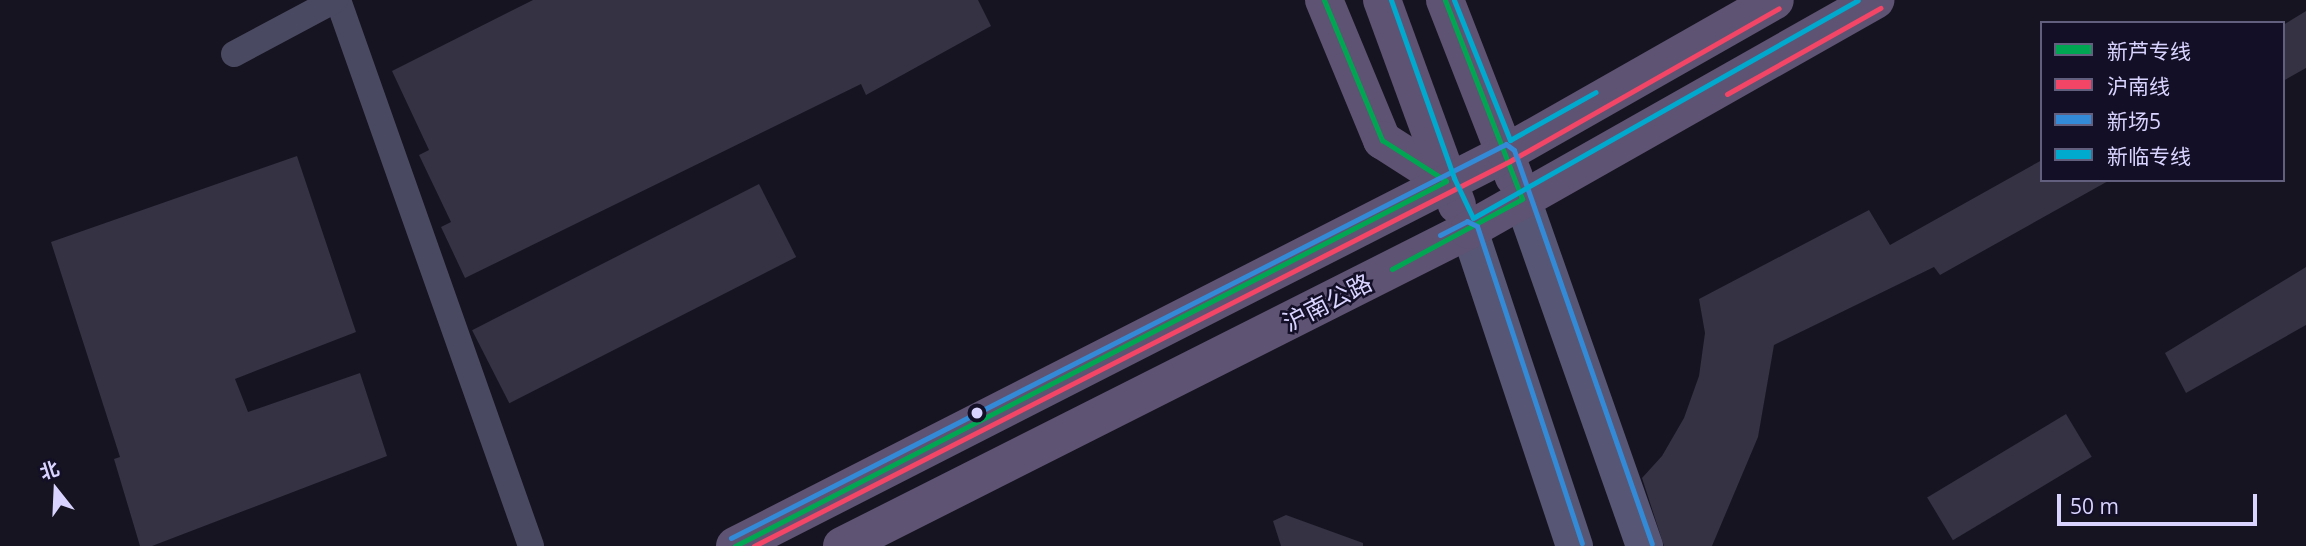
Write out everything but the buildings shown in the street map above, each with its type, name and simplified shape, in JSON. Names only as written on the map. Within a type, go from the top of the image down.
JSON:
[{"type":"main road","points":[[1325,0],[1382,140],[1446,181]]},
{"type":"main road","points":[[1382,0],[1446,181],[1469,230],[1574,546]]},
{"type":"main road","points":[[1445,0],[1506,153],[1644,546]]},
{"type":"main road","points":[[735,546],[1446,181],[1506,153],[1775,0]]},
{"type":"main road","name":"沪南公路","points":[[842,546],[1469,230],[1876,0]]},
{"type":"street","points":[[234,54],[337,0],[531,546]]},
{"type":"transit line","name":"新芦专线","points":[[1324,0],[1382,140],[1446,181]]},
{"type":"transit line","name":"新临专线","points":[[1391,0],[1454,178],[1473,218],[1858,0]]},
{"type":"transit line","name":"新芦专线","points":[[1445,0],[1522,199]]},
{"type":"transit line","name":"新临专线","points":[[1454,0],[1510,140],[1596,92]]},
{"type":"transit line","name":"沪南线","points":[[754,546],[1510,161],[1779,8]]},
{"type":"transit line","name":"沪南线","points":[[1727,94],[1880,8]]},
{"type":"transit line","name":"新场5","points":[[731,538],[1506,144],[1514,150],[1652,543]]},
{"type":"transit line","name":"新芦专线","points":[[735,546],[1446,181]]},
{"type":"transit line","name":"新芦专线","points":[[1392,269],[1522,199]]},
{"type":"transit line","name":"新场5","points":[[1440,235],[1467,221],[1477,226],[1582,543]]}]
